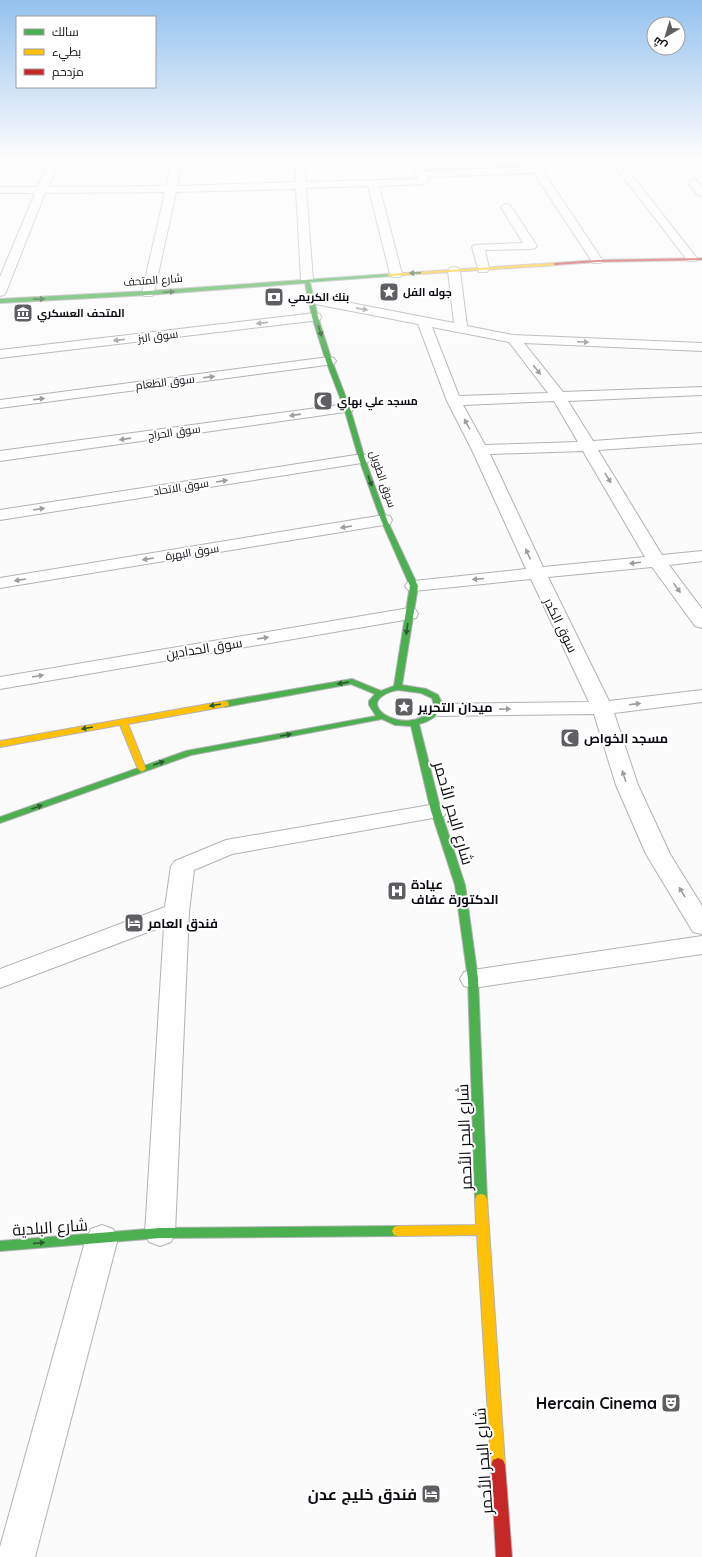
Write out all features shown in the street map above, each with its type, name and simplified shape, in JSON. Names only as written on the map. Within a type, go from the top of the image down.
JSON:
[{"type":"street","points":[[0,292],[25,229]]},
{"type":"street","points":[[148,293],[162,229]]},
{"type":"street","points":[[304,229],[307,280]]},
{"type":"street","points":[[384,229],[396,274]]},
{"type":"street","points":[[483,269],[478,247],[531,246],[520,229]]},
{"type":"street","points":[[576,229],[597,261]]},
{"type":"street","points":[[672,229],[697,259]]},
{"type":"street","name":"شارع المتحف","points":[[0,301],[148,293],[307,280],[597,261],[697,259]]},
{"type":"street","points":[[454,271],[461,329]]},
{"type":"street","name":"سوق الطويل","points":[[307,280],[315,317],[329,361],[347,408],[362,459],[384,520],[414,586]]},
{"type":"street","points":[[310,298],[513,339],[688,347],[700,353]]},
{"type":"street","name":"سوق البز","points":[[0,354],[315,317]]},
{"type":"street","name":"سوق الكدر","points":[[423,322],[454,401],[480,450],[537,574],[602,708],[627,785],[642,820],[658,854],[702,926]]},
{"type":"street","points":[[513,339],[558,396],[656,560],[702,622]]},
{"type":"street","name":"سوق الطعام","points":[[0,404],[329,361]]},
{"type":"street","points":[[454,401],[702,391]]},
{"type":"street","name":"سوق الحراج","points":[[0,456],[347,408]]},
{"type":"street","points":[[480,450],[589,446],[702,438]]},
{"type":"street","name":"سوق الاتحاد","points":[[0,514],[362,459]]},
{"type":"street","name":"سوق البهرة","points":[[0,583],[384,520]]},
{"type":"street","points":[[398,687],[414,586],[702,556]]},
{"type":"street","name":"سوق الحدادين","points":[[0,683],[409,614]]},
{"type":"street","points":[[0,744],[352,681],[379,694]]},
{"type":"street","points":[[398,687],[409,687],[429,692],[439,703],[438,710],[433,716],[425,721],[414,723],[397,722],[382,717],[376,712],[373,705],[374,699],[379,694],[398,687]]},
{"type":"street","points":[[438,710],[602,708],[702,696]]},
{"type":"street","points":[[0,820],[189,753],[382,717]]},
{"type":"street","points":[[123,721],[142,769]]},
{"type":"street","name":"شارع البحر الأحمر","points":[[414,723],[436,811],[460,885],[473,979],[482,1230],[504,1557]]},
{"type":"street","points":[[160,1233],[177,912],[183,866],[226,847],[436,811]]},
{"type":"street","points":[[0,979],[177,912]]},
{"type":"street","points":[[473,979],[702,945]]},
{"type":"street","name":"شارع البلدية","points":[[0,1246],[160,1233],[482,1230]]},
{"type":"street","points":[[16,1557],[102,1238]]},
{"type":"traffic: fast","points":[[0,301],[148,293],[389,275]]},
{"type":"traffic: fast","points":[[307,280],[315,317],[329,361],[347,408],[362,459],[384,520],[414,586],[398,687]]},
{"type":"traffic: fast","points":[[225,704],[352,681],[379,693]]},
{"type":"traffic: fast","points":[[398,687],[423,690],[435,697],[439,705],[434,713],[424,720],[410,724],[395,723],[380,715],[375,710],[373,705],[374,701],[381,694],[398,687]]},
{"type":"traffic: fast","points":[[0,820],[189,753],[382,717]]},
{"type":"traffic: fast","points":[[414,723],[436,811],[460,885],[473,979],[481,1199]]},
{"type":"traffic: fast","points":[[0,1246],[160,1233],[398,1231]]},
{"type":"traffic: slow","points":[[389,275],[555,264]]},
{"type":"traffic: slow","points":[[0,744],[225,704]]},
{"type":"traffic: slow","points":[[123,721],[142,769]]},
{"type":"traffic: slow","points":[[481,1199],[498,1465]]},
{"type":"traffic: slow","points":[[398,1231],[482,1230]]},
{"type":"traffic: jam","points":[[555,264],[597,261],[702,259]]},
{"type":"traffic: jam","points":[[498,1465],[504,1557]]},
{"type":"place","name":"جوله الفل","points":[[389,292]]},
{"type":"place","name":"بنك الكريمي","points":[[274,297]]},
{"type":"place","name":"المتحف العسكري","points":[[23,313]]},
{"type":"place","name":"مسجد علي بهاي","points":[[323,401]]},
{"type":"place","name":"ميدان التحرير","points":[[404,707]]},
{"type":"place","name":"مسجد الخواص","points":[[570,738]]},
{"type":"place","name":"عيادة الدكتورة عفاف","points":[[397,891]]},
{"type":"place","name":"فندق العامر","points":[[134,923]]},
{"type":"place","name":"Hercain Cinema","points":[[671,1403]]},
{"type":"place","name":"فندق خليج عدن","points":[[431,1494]]}]
